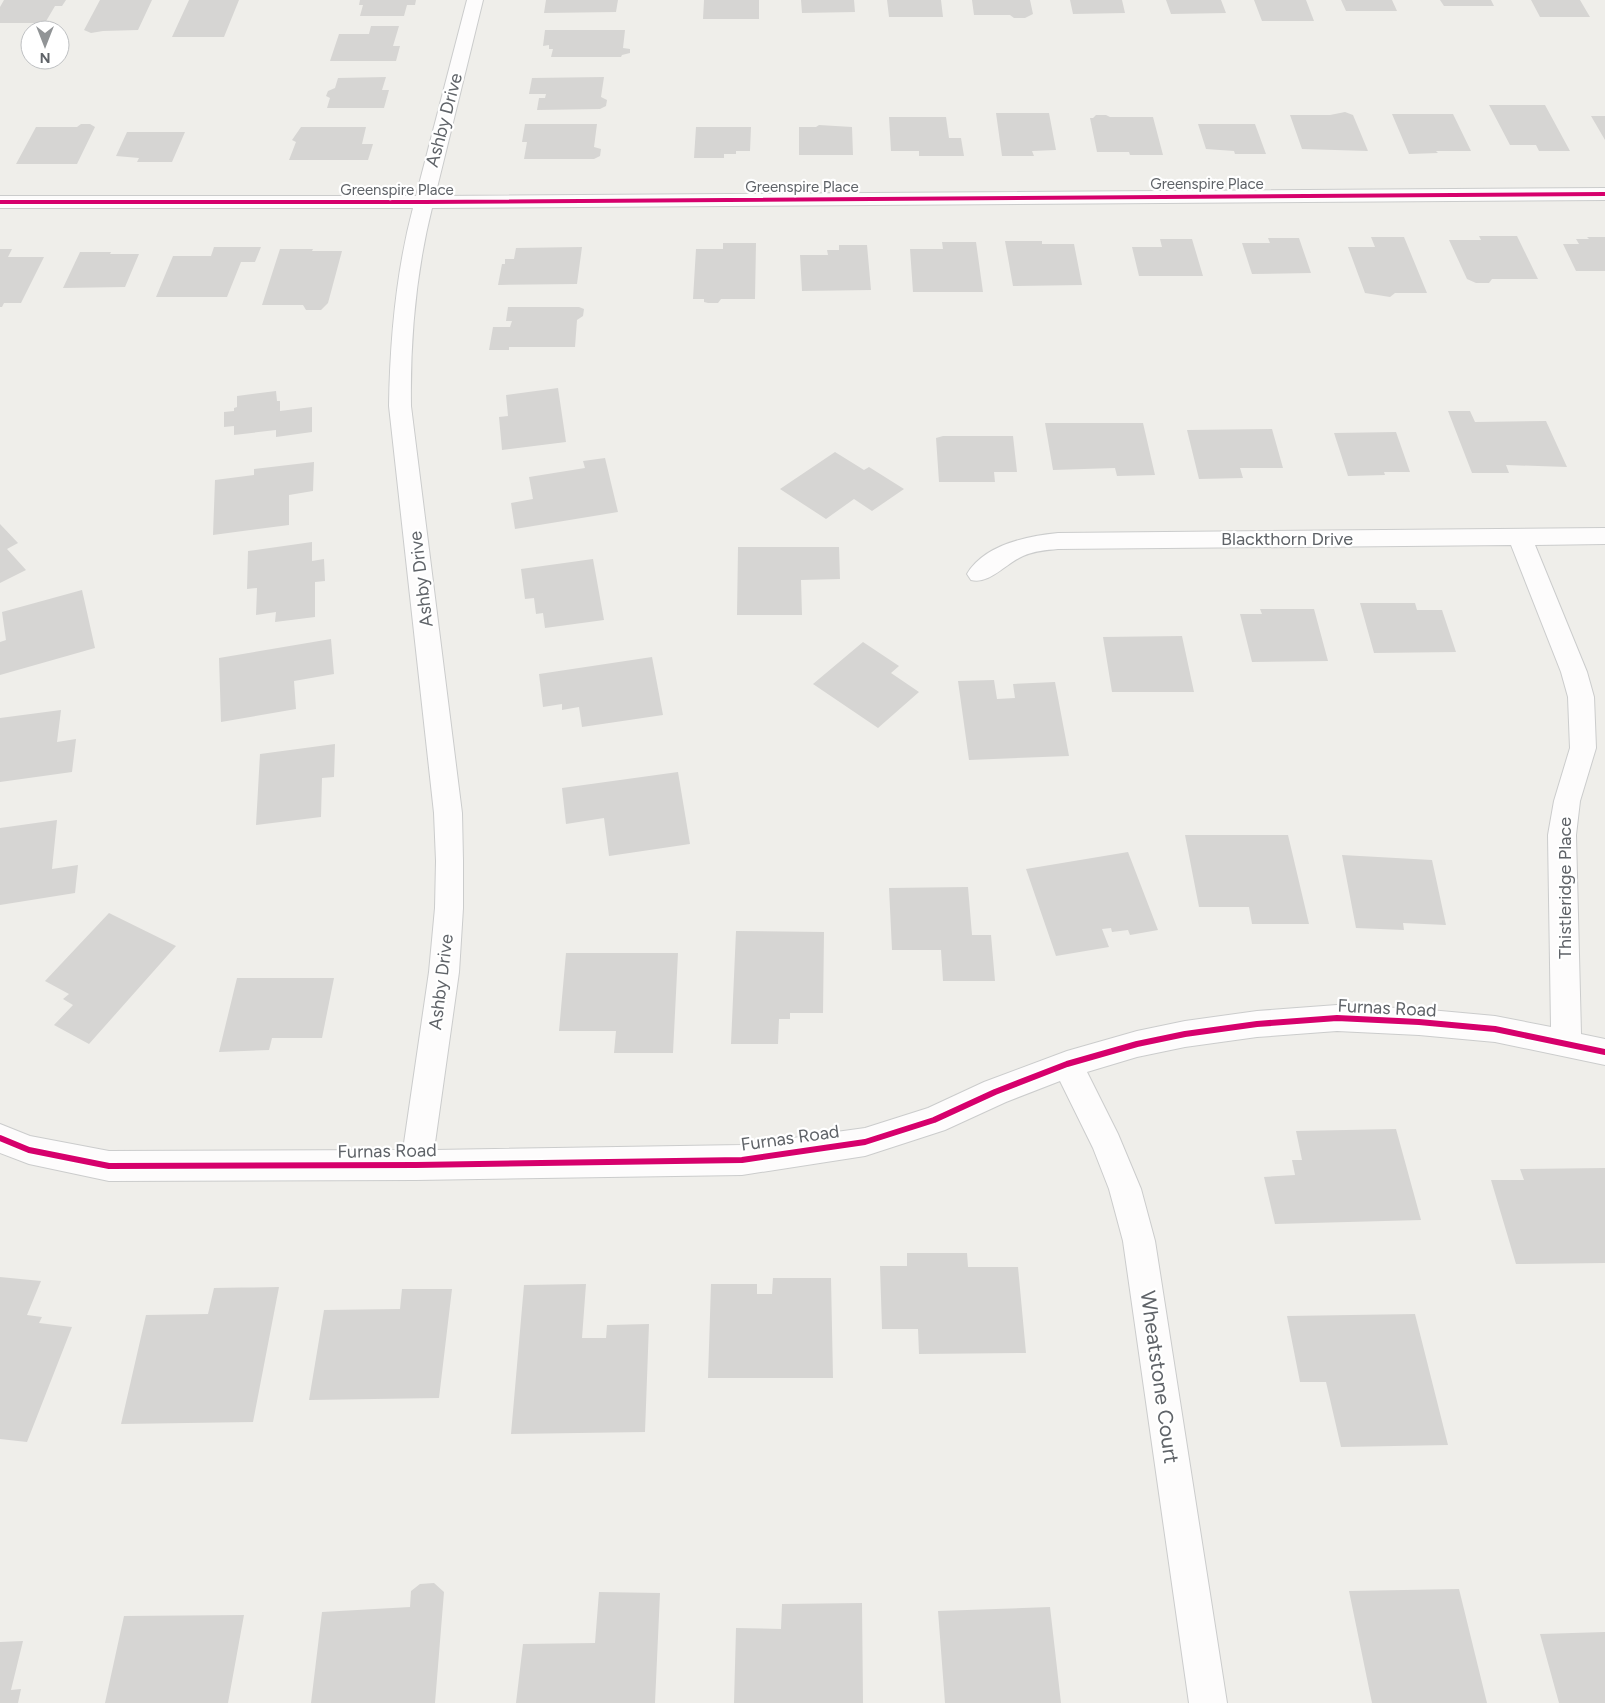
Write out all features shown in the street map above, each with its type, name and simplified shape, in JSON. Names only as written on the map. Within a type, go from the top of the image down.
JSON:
[{"type":"street","name":"Ashby Drive","points":[[416,1165],[443,986],[449,915],[450,867],[448,813],[400,406],[400,367],[412,248],[475,0]]},
{"type":"street","name":"Greenspire Place","points":[[0,202],[423,202],[1605,194]]},
{"type":"street","name":"Blackthorn Drive","points":[[979,574],[992,562],[1036,542],[1605,536]]},
{"type":"street","name":"Thistleridge Place","points":[[1520,537],[1574,672],[1583,709],[1583,748],[1567,801],[1562,835],[1566,1044]]},
{"type":"street","name":"Furnas Road","points":[[0,1138],[29,1150],[109,1166],[416,1165],[742,1160],[865,1142],[934,1120],[995,1092],[1067,1064],[1137,1044],[1184,1034],[1257,1024],[1337,1018],[1419,1022],[1495,1029],[1605,1052]]},
{"type":"street","name":"Wheatstone Court","points":[[1067,1064],[1107,1144],[1125,1189],[1139,1241],[1208,1703]]},
{"type":"building","points":[[4,0],[66,0],[62,6],[55,6],[47,20],[20,20],[20,23],[0,23],[0,7]]},
{"type":"building","points":[[100,0],[152,0],[138,30],[91,33],[84,30]]},
{"type":"building","points":[[189,0],[239,0],[224,37],[172,37]]},
{"type":"building","points":[[360,0],[416,0],[415,5],[407,5],[404,16],[360,16],[363,5],[359,5]]},
{"type":"building","points":[[546,0],[618,0],[616,12],[544,13]]},
{"type":"building","points":[[704,0],[759,0],[759,19],[703,19]]},
{"type":"building","points":[[801,0],[854,0],[855,12],[802,13]]},
{"type":"building","points":[[887,0],[941,0],[943,17],[889,17]]},
{"type":"building","points":[[972,0],[1030,0],[1033,14],[1025,18],[1014,18],[1010,15],[974,15]]},
{"type":"building","points":[[1070,0],[1122,0],[1125,13],[1073,14]]},
{"type":"building","points":[[1166,0],[1221,0],[1226,13],[1171,14]]},
{"type":"building","points":[[1254,0],[1306,0],[1314,21],[1262,21]]},
{"type":"building","points":[[1341,0],[1392,0],[1397,11],[1346,11]]},
{"type":"building","points":[[1440,0],[1491,0],[1494,6],[1444,6]]},
{"type":"building","points":[[1531,0],[1580,0],[1590,17],[1540,17]]},
{"type":"building","points":[[371,26],[399,26],[393,46],[400,46],[396,61],[330,61],[339,34],[369,34]]},
{"type":"building","points":[[545,30],[625,30],[623,48],[630,49],[630,53],[621,57],[551,57],[553,49],[549,49],[549,45],[543,46]]},
{"type":"building","points":[[386,77],[382,90],[389,90],[384,108],[327,108],[330,98],[326,96],[328,91],[335,88],[338,78]]},
{"type":"building","points":[[604,77],[601,97],[607,100],[606,106],[600,109],[537,110],[539,98],[545,98],[546,94],[529,94],[532,78]]},
{"type":"building","points":[[1489,105],[1545,105],[1570,151],[1539,151],[1536,145],[1510,145]]},
{"type":"building","points":[[1345,112],[1353,115],[1368,151],[1302,149],[1290,115],[1330,115]]},
{"type":"building","points":[[996,113],[1049,113],[1056,150],[1032,151],[1034,156],[1002,156]]},
{"type":"building","points":[[1392,114],[1453,114],[1471,151],[1436,151],[1438,153],[1409,154]]},
{"type":"building","points":[[1096,115],[1110,117],[1153,117],[1163,155],[1097,152],[1090,118]]},
{"type":"building","points":[[1591,116],[1605,116],[1605,140]]},
{"type":"building","points":[[889,117],[946,117],[949,138],[961,138],[964,156],[919,156],[919,151],[891,151]]},
{"type":"building","points":[[81,124],[90,124],[95,127],[77,164],[16,164],[36,127],[77,127]]},
{"type":"building","points":[[525,124],[597,124],[594,147],[601,149],[600,156],[594,159],[524,159],[527,142],[522,142]]},
{"type":"building","points":[[1198,124],[1255,124],[1266,154],[1235,154],[1234,151],[1206,149]]},
{"type":"building","points":[[819,125],[852,127],[853,155],[799,155],[799,127],[816,127]]},
{"type":"building","points":[[301,127],[366,127],[362,144],[373,144],[368,160],[289,160],[296,142],[292,140]]},
{"type":"building","points":[[696,127],[751,127],[750,151],[736,151],[736,154],[724,154],[724,158],[694,158]]},
{"type":"building","points":[[127,132],[185,132],[172,162],[137,162],[139,158],[116,156]]},
{"type":"building","points":[[1479,236],[1517,236],[1538,279],[1492,279],[1489,283],[1476,283],[1467,279],[1449,240],[1481,240]]},
{"type":"building","points":[[1371,237],[1404,237],[1427,293],[1395,293],[1390,297],[1365,293],[1348,247],[1375,247]]},
{"type":"building","points":[[1587,237],[1605,237],[1605,271],[1576,271],[1563,244],[1579,244],[1576,239],[1589,239]]},
{"type":"building","points":[[1268,238],[1299,238],[1311,273],[1252,274],[1242,243],[1270,243]]},
{"type":"building","points":[[1160,239],[1192,239],[1203,276],[1139,276],[1132,247],[1162,247]]},
{"type":"building","points":[[1005,241],[1042,241],[1042,244],[1074,244],[1082,285],[1013,286]]},
{"type":"building","points":[[942,242],[976,242],[983,292],[913,292],[910,249],[943,249]]},
{"type":"building","points":[[723,243],[756,243],[755,299],[721,299],[718,303],[708,303],[704,302],[704,299],[693,299],[696,249],[723,249]]},
{"type":"building","points":[[839,245],[867,245],[871,290],[802,291],[800,255],[828,255],[827,250],[839,250]]},
{"type":"building","points":[[214,247],[261,247],[255,262],[241,262],[227,297],[156,297],[173,256],[211,256]]},
{"type":"building","points":[[582,247],[577,284],[498,285],[502,264],[505,264],[505,259],[514,259],[516,248]]},
{"type":"building","points":[[0,249],[12,249],[8,257],[44,257],[21,303],[4,303],[2,307],[0,307]]},
{"type":"building","points":[[280,249],[342,251],[328,303],[321,310],[306,310],[303,305],[262,305]]},
{"type":"building","points":[[80,252],[139,254],[125,287],[63,288]]},
{"type":"building","points":[[508,307],[579,307],[584,309],[583,316],[577,320],[575,347],[509,347],[509,350],[489,350],[493,327],[510,327],[512,321],[506,321]]},
{"type":"building","points":[[558,388],[566,442],[502,450],[499,417],[508,416],[506,395]]},
{"type":"building","points":[[276,391],[277,401],[280,401],[280,411],[312,407],[312,432],[276,437],[276,430],[234,435],[234,426],[224,427],[224,412],[234,411],[234,408],[237,407],[237,396]]},
{"type":"building","points":[[1448,411],[1470,411],[1475,422],[1546,421],[1567,467],[1506,465],[1509,473],[1472,473]]},
{"type":"building","points":[[1045,423],[1143,423],[1155,475],[1117,476],[1115,468],[1053,470]]},
{"type":"building","points":[[1272,429],[1283,468],[1240,468],[1243,478],[1199,479],[1187,430]]},
{"type":"building","points":[[1396,432],[1410,472],[1384,472],[1385,475],[1348,476],[1334,433]]},
{"type":"building","points":[[943,436],[1013,436],[1017,472],[994,472],[995,482],[939,482],[936,438]]},
{"type":"building","points":[[835,452],[864,470],[869,467],[904,489],[872,511],[854,499],[826,519],[780,489]]},
{"type":"building","points":[[605,458],[618,512],[515,529],[511,503],[533,499],[529,477],[585,468],[583,461]]},
{"type":"building","points":[[314,462],[313,491],[289,495],[289,525],[213,535],[215,480],[254,475],[254,469]]},
{"type":"building","points":[[0,524],[18,543],[7,549],[26,570],[0,583]]},
{"type":"building","points":[[312,542],[312,561],[324,559],[325,581],[315,582],[315,617],[275,622],[276,612],[256,615],[257,588],[247,589],[248,551]]},
{"type":"building","points":[[738,547],[839,547],[840,579],[801,580],[802,615],[737,615]]},
{"type":"building","points":[[593,559],[604,620],[545,628],[543,613],[536,614],[534,598],[525,599],[521,569]]},
{"type":"building","points":[[82,590],[95,648],[0,675],[0,642],[6,640],[2,612]]},
{"type":"building","points":[[1360,603],[1415,603],[1417,610],[1442,610],[1456,652],[1374,653]]},
{"type":"building","points":[[1260,609],[1314,609],[1328,661],[1252,662],[1240,614],[1262,614]]},
{"type":"building","points":[[1182,636],[1194,692],[1112,692],[1103,637]]},
{"type":"building","points":[[331,639],[334,674],[294,681],[296,709],[221,722],[219,658]]},
{"type":"building","points":[[863,642],[899,666],[891,673],[919,692],[878,728],[813,684]]},
{"type":"building","points":[[652,657],[663,715],[582,727],[579,707],[562,710],[562,704],[543,707],[539,674]]},
{"type":"building","points":[[994,680],[997,699],[1015,698],[1013,684],[1055,682],[1069,756],[969,760],[958,681]]},
{"type":"building","points":[[61,710],[57,742],[76,739],[72,772],[0,782],[0,718]]},
{"type":"building","points":[[335,744],[334,777],[322,778],[321,817],[256,825],[260,754]]},
{"type":"building","points":[[678,772],[690,844],[609,856],[604,818],[566,824],[562,788]]},
{"type":"building","points":[[57,820],[52,869],[78,865],[75,893],[0,905],[0,828]]},
{"type":"building","points":[[1185,835],[1288,835],[1309,924],[1252,924],[1249,907],[1199,907]]},
{"type":"building","points":[[1128,852],[1158,930],[1130,935],[1128,930],[1112,932],[1111,928],[1102,929],[1109,947],[1056,956],[1026,869]]},
{"type":"building","points":[[1342,855],[1432,860],[1446,925],[1403,923],[1404,930],[1356,928]]},
{"type":"building","points":[[968,887],[972,935],[991,935],[995,981],[943,981],[941,950],[892,950],[889,888]]},
{"type":"building","points":[[109,913],[176,946],[89,1044],[54,1025],[73,1005],[63,999],[69,994],[45,981]]},
{"type":"building","points":[[736,931],[824,932],[823,1013],[790,1013],[790,1019],[779,1019],[778,1044],[731,1044]]},
{"type":"building","points":[[566,953],[678,953],[673,1053],[614,1053],[616,1031],[559,1031]]},
{"type":"building","points":[[237,978],[334,978],[322,1038],[272,1038],[269,1050],[219,1052]]},
{"type":"building","points":[[1396,1129],[1421,1220],[1275,1224],[1264,1177],[1295,1175],[1292,1160],[1302,1160],[1296,1131]]},
{"type":"building","points":[[1605,1168],[1605,1263],[1516,1264],[1491,1180],[1524,1180],[1520,1169]]},
{"type":"building","points":[[907,1253],[967,1253],[968,1267],[1018,1267],[1026,1353],[919,1354],[918,1329],[882,1329],[880,1266],[907,1266]]},
{"type":"building","points":[[0,1277],[41,1281],[27,1315],[42,1317],[39,1323],[72,1327],[27,1442],[0,1439]]},
{"type":"building","points":[[773,1278],[831,1278],[833,1378],[708,1378],[711,1284],[757,1284],[757,1294],[772,1294]]},
{"type":"building","points":[[586,1284],[582,1338],[606,1338],[607,1325],[649,1324],[645,1432],[511,1434],[524,1285]]},
{"type":"building","points":[[279,1287],[253,1422],[121,1424],[146,1315],[208,1314],[214,1288]]},
{"type":"building","points":[[402,1289],[452,1289],[439,1398],[309,1400],[324,1310],[400,1309]]},
{"type":"building","points":[[1415,1314],[1448,1445],[1341,1447],[1326,1382],[1300,1382],[1287,1316]]},
{"type":"building","points":[[434,1583],[444,1592],[435,1703],[311,1703],[322,1612],[410,1607],[411,1591],[420,1584]]},
{"type":"building","points":[[1459,1589],[1487,1703],[1372,1703],[1349,1591]]},
{"type":"building","points":[[599,1592],[660,1593],[655,1703],[516,1703],[523,1644],[595,1643]]},
{"type":"building","points":[[862,1603],[863,1703],[734,1703],[736,1628],[781,1629],[782,1604]]},
{"type":"building","points":[[1050,1607],[1061,1703],[945,1703],[938,1611]]},
{"type":"building","points":[[244,1615],[228,1703],[105,1703],[124,1616]]},
{"type":"building","points":[[1605,1632],[1605,1703],[1559,1703],[1540,1634]]},
{"type":"building","points":[[23,1641],[11,1690],[21,1689],[18,1703],[0,1703],[0,1642]]},
{"type":"cycle path","points":[[0,202],[423,202],[1605,194]]},
{"type":"cycle path","points":[[0,1138],[29,1150],[109,1166],[416,1165],[742,1160],[865,1142],[934,1120],[995,1092],[1067,1064],[1137,1044],[1185,1034],[1257,1024],[1337,1018],[1419,1022],[1495,1029],[1605,1052]]}]
